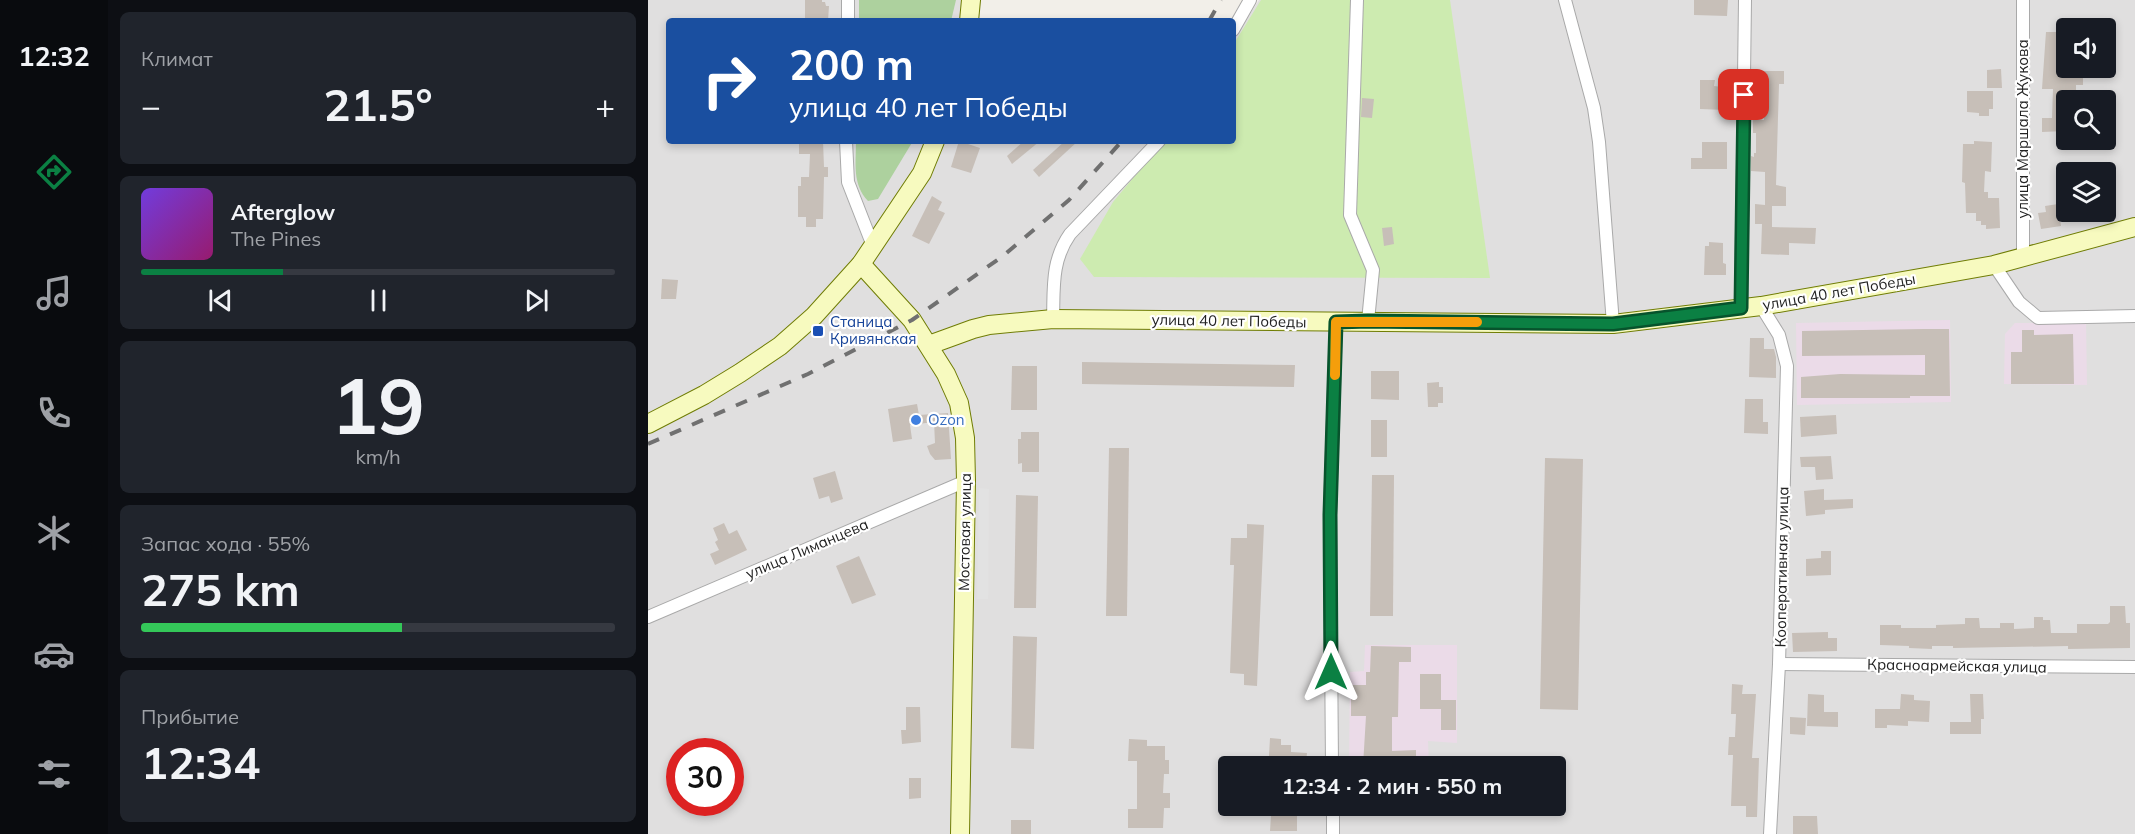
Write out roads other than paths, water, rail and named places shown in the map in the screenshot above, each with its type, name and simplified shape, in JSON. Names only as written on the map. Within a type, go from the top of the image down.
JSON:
[{"type":"street","points":[[848,0],[848,18]]},
{"type":"street","points":[[969,18],[971,0]]},
{"type":"street","points":[[1236,25],[1250,0]]},
{"type":"street","points":[[1358,0],[1350,207],[1356,232],[1373,270],[1368,321]]},
{"type":"street","points":[[1565,0],[1594,108],[1599,142],[1613,324]]},
{"type":"street","points":[[1741,308],[1745,0]]},
{"type":"street","name":"улица Маршала Жукова","points":[[2023,0],[2023,257]]},
{"type":"street","points":[[846,144],[848,182],[873,246]]},
{"type":"street","points":[[648,424],[704,395],[780,346],[814,316],[861,264],[922,173],[933,144]]},
{"type":"street","points":[[1053,319],[1055,279],[1060,248],[1070,234],[1156,144]]},
{"type":"street","name":"улица 40 лет Победы","points":[[928,345],[989,325],[1053,319],[1613,324],[1761,306],[1994,265],[2135,227]]},
{"type":"street","name":"Мостовая улица","points":[[861,264],[912,320],[946,374],[959,403],[965,438],[966,481],[960,834]]},
{"type":"street","points":[[1994,265],[2019,302],[2038,318],[2135,316]]},
{"type":"street","name":"Кооперативная улица","points":[[1761,306],[1779,335],[1787,366],[1779,664],[1770,834]]},
{"type":"street","points":[[1332,756],[1330,515],[1336,322]]},
{"type":"street","name":"улица Лиманцева","points":[[648,617],[966,481]]},
{"type":"street","name":"Красноармейская улица","points":[[1779,664],[2135,668]]},
{"type":"street","points":[[1333,816],[1333,834]]},
{"type":"railway","points":[[1211,18],[1221,0]]},
{"type":"railway","points":[[648,444],[808,374],[912,320],[1003,256],[1069,200],[1119,144]]},
{"type":"place","name":"Станица Кривянская","points":[[818,331]]},
{"type":"place","name":"Ozon","points":[[916,420]]}]
